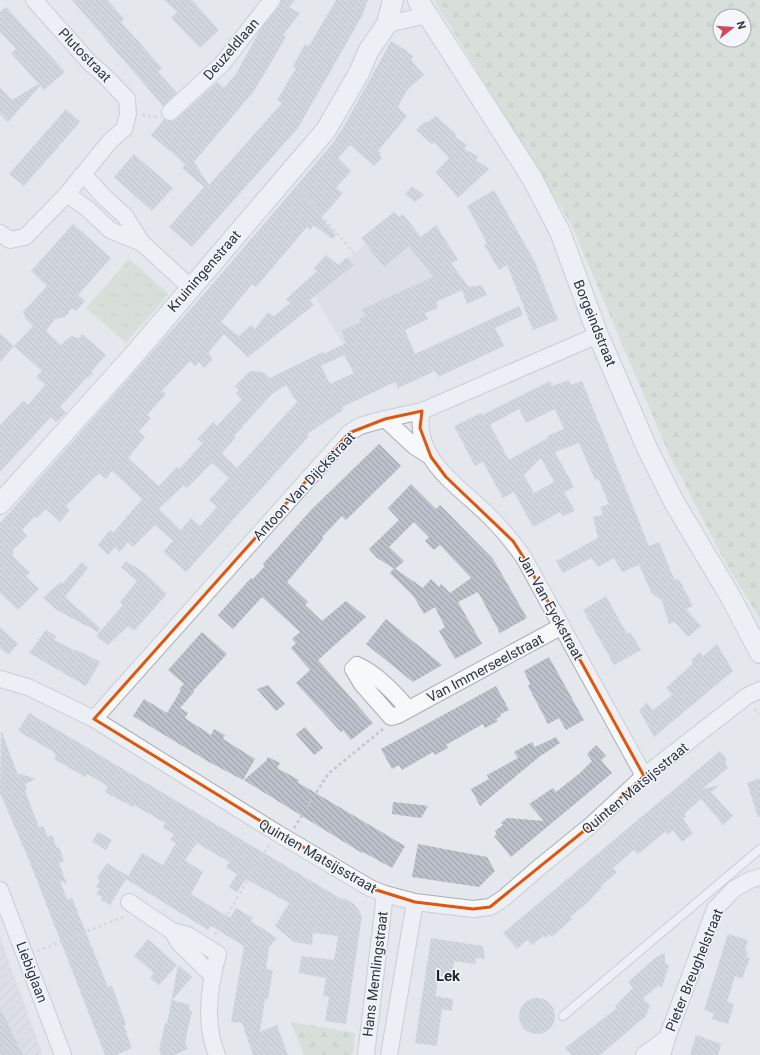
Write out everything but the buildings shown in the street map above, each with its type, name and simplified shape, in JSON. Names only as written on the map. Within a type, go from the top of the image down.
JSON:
[{"type":"street","name":"Plutostraat","points":[[34,0],[90,63],[127,99],[128,114]]},
{"type":"street","name":"Deuzeldlaan","points":[[170,112],[222,64],[272,0]]},
{"type":"street","name":"Kruiningenstraat","points":[[0,504],[133,356],[190,287],[287,178],[326,130],[359,73],[369,50],[387,24],[393,0]]},
{"type":"street","points":[[387,24],[423,7]]},
{"type":"street","name":"Borgeindstraat","points":[[423,7],[532,178],[560,232],[598,335],[647,448],[674,502],[729,594],[760,653]]},
{"type":"street","points":[[0,233],[10,240],[25,237],[68,194],[110,141],[124,129],[128,114]]},
{"type":"street","points":[[84,175],[125,216],[142,243],[190,287]]},
{"type":"street","points":[[68,194],[89,210],[110,230],[142,243]]},
{"type":"street","name":"Antoon Van Dijckstraat","points":[[94,719],[349,432],[360,426],[422,411],[598,335]]},
{"type":"street","name":"Jan Van Eyckstraat","points":[[422,411],[420,428],[431,457],[446,477],[489,516],[513,541],[562,626],[644,776]]},
{"type":"street","name":"Jan Van Eyckstraat","points":[[385,419],[414,446],[431,457]]},
{"type":"street","name":"Van Immerseelstraat","points":[[391,717],[562,626]]},
{"type":"street","points":[[391,717],[362,684],[353,669],[357,665],[367,670],[399,698],[408,709]]},
{"type":"street","name":"Quinten Matsijsstraat","points":[[1,680],[28,687],[94,719],[282,836],[370,888],[385,894],[415,902],[473,909],[490,907],[504,898],[590,826],[644,776],[747,696],[760,690]]},
{"type":"street","name":"Pieter Breughelstraat","points":[[662,1055],[715,909],[734,889],[750,880],[760,877]]},
{"type":"street","name":"Liebiglaan","points":[[0,890],[63,1055]]},
{"type":"street","name":"Hans Memlingstraat","points":[[366,1055],[385,894]]},
{"type":"street","name":"Hans Memlingstraat","points":[[389,1055],[415,902]]},
{"type":"street","points":[[135,906],[172,931],[188,935],[218,954],[212,975],[210,1017],[211,1041],[217,1055]]},
{"type":"street","points":[[172,931],[179,943],[212,975]]},
{"type":"street","name":"Pieter Breughelstraat","points":[[644,1055],[667,1038]]},
{"type":"lane","points":[[563,1016],[760,848]]},
{"type":"path","points":[[128,114],[161,118],[170,112]]},
{"type":"path","points":[[287,178],[354,253]]},
{"type":"path","points":[[208,948],[282,836],[328,774],[384,727],[391,717]]},
{"type":"path","points":[[26,956],[135,906]]},
{"type":"highlighted area","points":[[422,411],[420,428],[431,457],[446,477],[513,541],[524,558],[644,776],[590,826],[490,907],[473,909],[415,902],[370,888],[94,719],[349,433],[385,419]]},
{"type":"shaded area","points":[[403,214],[421,237],[426,233],[469,287],[343,344],[311,289]]},
{"type":"shaded area","points":[[0,937],[43,1055],[0,1055]]},
{"type":"green space","points":[[434,0],[760,0],[760,619],[725,562],[668,452],[571,224]]},
{"type":"green space","points":[[129,259],[169,294],[126,343],[86,308]]},
{"type":"green space","points":[[291,1022],[355,1033],[353,1052],[351,1055],[304,1055]]},
{"type":"district","name":"Lek","points":[[448,976]]}]
